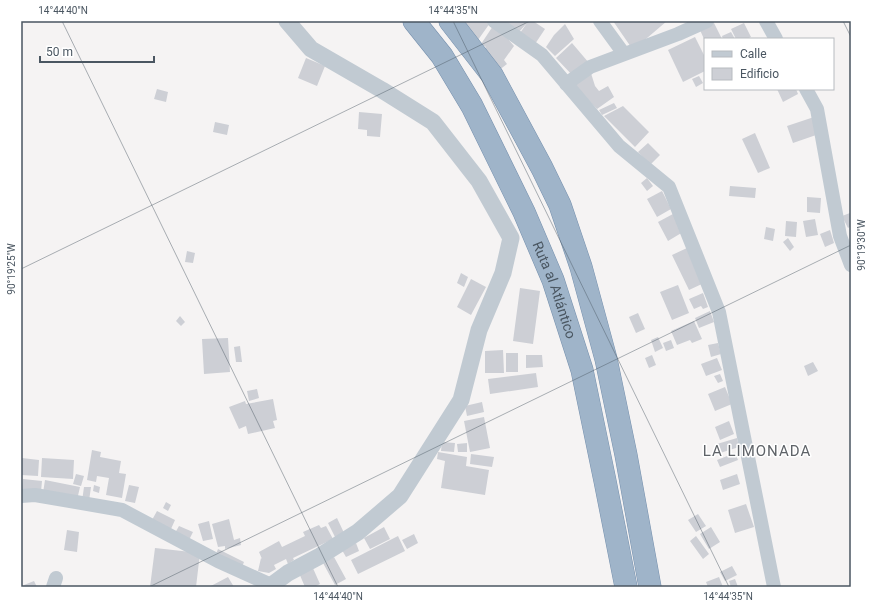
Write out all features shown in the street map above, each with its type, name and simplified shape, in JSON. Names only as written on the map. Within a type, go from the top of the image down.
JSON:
[{"type":"highway","name":"Ruta al Atlántico","points":[[414,21],[442,56],[472,106],[524,212],[554,280],[582,370],[626,587]]},
{"type":"highway","name":"Ruta al Atlántico","points":[[450,21],[492,75],[560,204],[580,266],[606,359],[626,455],[650,587]]},
{"type":"street","points":[[21,496],[35,495],[122,510],[218,561],[270,586],[288,573],[320,556],[358,532],[400,496],[462,400],[479,330],[503,273],[511,238],[478,181],[433,122],[382,90],[311,50],[287,21]]},
{"type":"street","points":[[494,21],[542,55],[619,146],[669,187],[719,312],[774,587]]},
{"type":"street","points":[[600,21],[624,54]]},
{"type":"street","points":[[566,84],[590,67],[678,34],[708,21]]},
{"type":"street","points":[[766,21],[775,38]]},
{"type":"street","points":[[807,90],[817,109],[840,236],[851,265]]},
{"type":"building","points":[[462,21],[488,21],[490,23],[478,40]]},
{"type":"building","points":[[506,21],[533,21],[545,29],[535,44],[520,33],[527,23],[519,32]]},
{"type":"building","points":[[613,21],[667,21],[633,50]]},
{"type":"building","points":[[714,23],[722,38],[704,39],[700,30]]},
{"type":"building","points":[[744,23],[751,37],[736,38],[731,29]]},
{"type":"building","points":[[565,24],[574,39],[555,56],[546,47],[554,35]]},
{"type":"building","points":[[493,26],[502,32],[514,46],[504,60],[507,64],[498,71],[482,52],[486,47],[481,44]]},
{"type":"building","points":[[731,32],[734,38],[723,38],[722,36]]},
{"type":"building","points":[[695,37],[704,55],[704,72],[683,82],[668,50]]},
{"type":"building","points":[[572,43],[589,63],[574,77],[556,58]]},
{"type":"building","points":[[306,58],[325,66],[317,86],[298,78]]},
{"type":"building","points":[[590,70],[595,86],[599,91],[608,86],[614,97],[597,109],[573,84]]},
{"type":"building","points":[[699,76],[703,83],[696,87],[692,79]]},
{"type":"building","points":[[157,89],[168,92],[166,102],[154,99]]},
{"type":"building","points":[[777,90],[796,90],[798,94],[783,102]]},
{"type":"building","points":[[614,103],[617,108],[602,115],[599,110]]},
{"type":"building","points":[[623,106],[649,132],[635,147],[604,116]]},
{"type":"building","points":[[359,112],[382,114],[380,137],[367,136],[367,130],[358,129]]},
{"type":"building","points":[[814,117],[819,134],[793,143],[787,126]]},
{"type":"building","points":[[215,122],[229,125],[227,135],[213,132]]},
{"type":"building","points":[[755,133],[770,168],[758,173],[742,139]]},
{"type":"building","points":[[648,143],[660,155],[650,165],[638,152]]},
{"type":"building","points":[[647,178],[653,186],[647,191],[641,183]]},
{"type":"building","points":[[730,186],[756,188],[755,198],[729,196]]},
{"type":"building","points":[[662,191],[671,209],[657,217],[647,199]]},
{"type":"building","points":[[807,197],[821,198],[820,213],[807,212]]},
{"type":"building","points":[[850,213],[851,226],[848,228],[842,216]]},
{"type":"building","points":[[673,214],[683,232],[668,241],[658,222]]},
{"type":"building","points":[[815,219],[818,235],[806,237],[803,221]]},
{"type":"building","points":[[786,221],[797,222],[796,237],[785,236]]},
{"type":"building","points":[[766,227],[775,229],[773,241],[764,239]]},
{"type":"building","points":[[830,230],[834,243],[825,247],[820,234]]},
{"type":"building","points":[[788,238],[794,247],[790,251],[783,242]]},
{"type":"building","points":[[687,248],[704,283],[689,290],[672,255]]},
{"type":"building","points":[[187,251],[195,253],[193,263],[185,262]]},
{"type":"building","points":[[461,273],[468,277],[464,287],[457,283]]},
{"type":"building","points":[[471,279],[486,287],[471,315],[457,307]]},
{"type":"building","points":[[678,285],[689,313],[672,320],[660,292]]},
{"type":"building","points":[[520,288],[540,291],[533,344],[513,341]]},
{"type":"building","points":[[703,293],[708,307],[703,309],[701,306],[694,309],[689,299]]},
{"type":"building","points":[[710,311],[714,322],[699,328],[695,318]]},
{"type":"building","points":[[638,313],[645,329],[636,333],[629,317]]},
{"type":"building","points":[[180,316],[185,322],[181,326],[176,321]]},
{"type":"building","points":[[694,321],[702,339],[692,343],[690,340],[677,345],[671,331]]},
{"type":"building","points":[[658,337],[663,348],[655,352],[651,340]]},
{"type":"building","points":[[228,338],[230,372],[204,374],[202,339]]},
{"type":"building","points":[[671,340],[674,348],[666,351],[663,343]]},
{"type":"building","points":[[718,343],[721,354],[711,357],[708,345]]},
{"type":"building","points":[[240,346],[242,362],[236,362],[234,347]]},
{"type":"building","points":[[503,350],[504,373],[485,373],[485,351]]},
{"type":"building","points":[[506,353],[518,353],[518,372],[506,372]]},
{"type":"building","points":[[526,355],[542,355],[543,367],[526,368]]},
{"type":"building","points":[[652,355],[656,365],[649,368],[645,358]]},
{"type":"building","points":[[717,358],[722,370],[706,376],[701,364]]},
{"type":"building","points":[[813,362],[818,371],[808,376],[804,366]]},
{"type":"building","points":[[536,373],[538,387],[490,394],[488,379]]},
{"type":"building","points":[[720,374],[723,381],[718,383],[714,376]]},
{"type":"building","points":[[725,387],[732,404],[715,411],[708,394]]},
{"type":"building","points":[[257,389],[259,398],[249,401],[247,391]]},
{"type":"building","points":[[273,399],[277,420],[273,421],[275,428],[248,434],[246,426],[239,429],[229,407],[245,401],[246,404]]},
{"type":"building","points":[[482,402],[484,412],[467,416],[465,406]]},
{"type":"building","points":[[484,417],[490,448],[470,452],[464,421]]},
{"type":"building","points":[[729,421],[734,434],[720,440],[715,427]]},
{"type":"building","points":[[737,438],[739,447],[720,453],[717,444]]},
{"type":"building","points":[[442,442],[455,443],[454,452],[441,451]]},
{"type":"building","points":[[467,443],[467,452],[458,452],[457,444]]},
{"type":"building","points":[[92,450],[101,452],[100,457],[121,461],[119,473],[126,474],[122,498],[106,495],[109,478],[97,476],[96,482],[87,480]]},
{"type":"building","points":[[438,452],[467,457],[466,466],[489,470],[485,495],[441,488],[445,461],[437,459]]},
{"type":"building","points":[[735,453],[738,460],[720,467],[717,460]]},
{"type":"building","points":[[471,454],[494,457],[492,467],[470,464]]},
{"type":"building","points":[[22,458],[39,460],[38,476],[21,475]]},
{"type":"building","points":[[42,458],[74,460],[73,479],[41,477]]},
{"type":"building","points":[[76,474],[84,476],[81,486],[73,484]]},
{"type":"building","points":[[737,474],[740,484],[723,490],[720,480]]},
{"type":"building","points":[[23,479],[42,481],[41,492],[22,490]]},
{"type":"building","points":[[45,480],[80,487],[77,500],[43,493]]},
{"type":"building","points":[[94,485],[100,487],[99,493],[93,491]]},
{"type":"building","points":[[129,485],[139,487],[135,503],[125,501]]},
{"type":"building","points":[[84,487],[91,487],[89,501],[82,501]]},
{"type":"building","points":[[166,502],[171,505],[168,511],[163,508]]},
{"type":"building","points":[[746,504],[754,527],[735,533],[728,510]]},
{"type":"building","points":[[157,511],[175,520],[171,529],[152,520]]},
{"type":"building","points":[[698,514],[706,526],[696,532],[688,520]]},
{"type":"building","points":[[337,518],[345,535],[336,539],[328,523]]},
{"type":"building","points":[[229,519],[234,540],[240,538],[241,545],[225,549],[225,546],[218,547],[212,524]]},
{"type":"building","points":[[209,521],[213,539],[203,541],[198,524]]},
{"type":"building","points":[[319,525],[321,528],[326,526],[333,539],[293,558],[294,560],[288,564],[286,559],[274,565],[276,569],[269,573],[258,571],[261,558],[262,559],[259,552],[279,541],[282,547],[305,536],[303,532]]},
{"type":"building","points":[[179,526],[193,532],[189,540],[175,533]]},
{"type":"building","points":[[384,527],[390,539],[370,549],[364,538]]},
{"type":"building","points":[[711,527],[720,542],[709,549],[700,534]]},
{"type":"building","points":[[67,530],[79,532],[77,552],[64,550]]},
{"type":"building","points":[[414,534],[418,543],[407,549],[402,540]]},
{"type":"building","points":[[398,536],[405,551],[358,574],[351,560]]},
{"type":"building","points":[[696,536],[709,554],[703,559],[690,541]]},
{"type":"building","points":[[356,543],[359,551],[346,557],[342,550]]},
{"type":"building","points":[[155,548],[200,553],[196,587],[150,587]]},
{"type":"building","points":[[218,549],[244,562],[242,567],[216,554]]},
{"type":"building","points":[[334,557],[346,579],[335,585],[323,563]]},
{"type":"building","points":[[312,566],[320,584],[314,587],[305,587],[299,573]]},
{"type":"building","points":[[732,566],[737,575],[725,581],[720,572]]},
{"type":"building","points":[[228,577],[234,587],[209,587]]},
{"type":"building","points":[[719,577],[723,587],[708,587],[706,582]]},
{"type":"building","points":[[735,579],[738,587],[731,587],[729,581]]},
{"type":"building","points":[[34,581],[37,587],[25,587],[24,585]]},
{"type":"district","name":"LA LIMONADA","points":[[757,451]]}]
